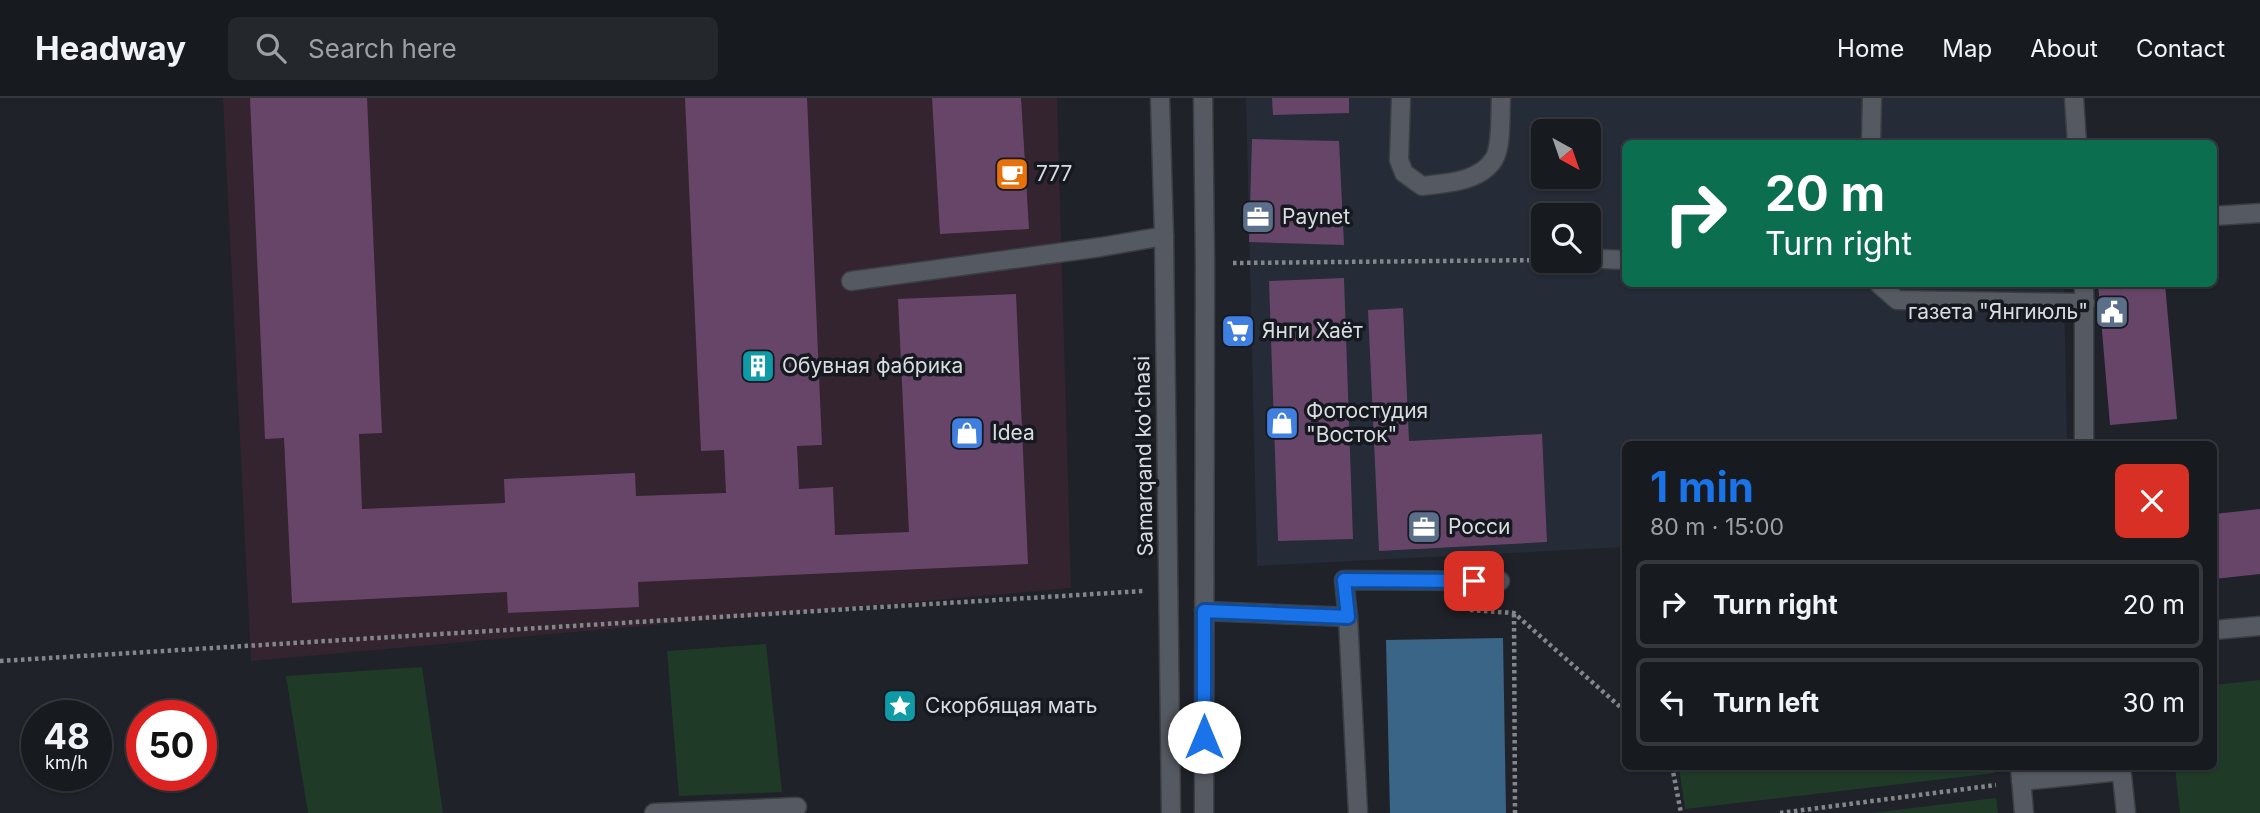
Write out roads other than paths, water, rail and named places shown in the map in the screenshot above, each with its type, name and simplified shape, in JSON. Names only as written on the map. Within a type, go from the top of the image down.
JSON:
[{"type":"main road","name":"Samarqand ko'chasi","points":[[1160,98],[1171,813]]},
{"type":"main road","points":[[1203,98],[1204,813]]},
{"type":"main road","points":[[1402,98],[1399,160],[1404,173],[1422,186],[1454,182],[1473,175],[1483,171],[1495,158],[1501,98]]},
{"type":"main road","points":[[1871,140],[1872,98]]},
{"type":"main road","points":[[2074,98],[2077,140]]},
{"type":"main road","points":[[2217,216],[2260,212]]},
{"type":"main road","points":[[851,281],[1164,236]]},
{"type":"main road","points":[[1602,259],[1622,260]]},
{"type":"main road","points":[[1882,287],[1896,300],[2085,303]]},
{"type":"main road","points":[[2084,287],[2084,441]]},
{"type":"main road","points":[[1358,813],[1344,580],[1500,581]]},
{"type":"main road","points":[[1204,611],[1348,617]]},
{"type":"main road","points":[[2217,629],[2260,626]]},
{"type":"main road","points":[[2024,813],[2021,774],[2101,770]]},
{"type":"main road","points":[[2121,770],[2126,813]]},
{"type":"main road","points":[[654,813],[797,807]]},
{"type":"water","points":[[1503,638],[1506,813],[1390,813],[1386,640]]},
{"type":"place","name":"777","points":[[1012,174]]},
{"type":"place","name":"Paynet","points":[[1258,217]]},
{"type":"place","name":"газета \"Янгиюль\"","points":[[2112,312]]},
{"type":"place","name":"Янги Хаёт","points":[[1238,331]]},
{"type":"place","name":"Обувная фабрика","points":[[758,366]]},
{"type":"place","name":"Фотостудия \"Восток\"","points":[[1282,423]]},
{"type":"place","name":"Idea","points":[[967,433]]},
{"type":"place","name":"Росси","points":[[1424,527]]},
{"type":"place","name":"Скорбящая мать","points":[[900,706]]}]
